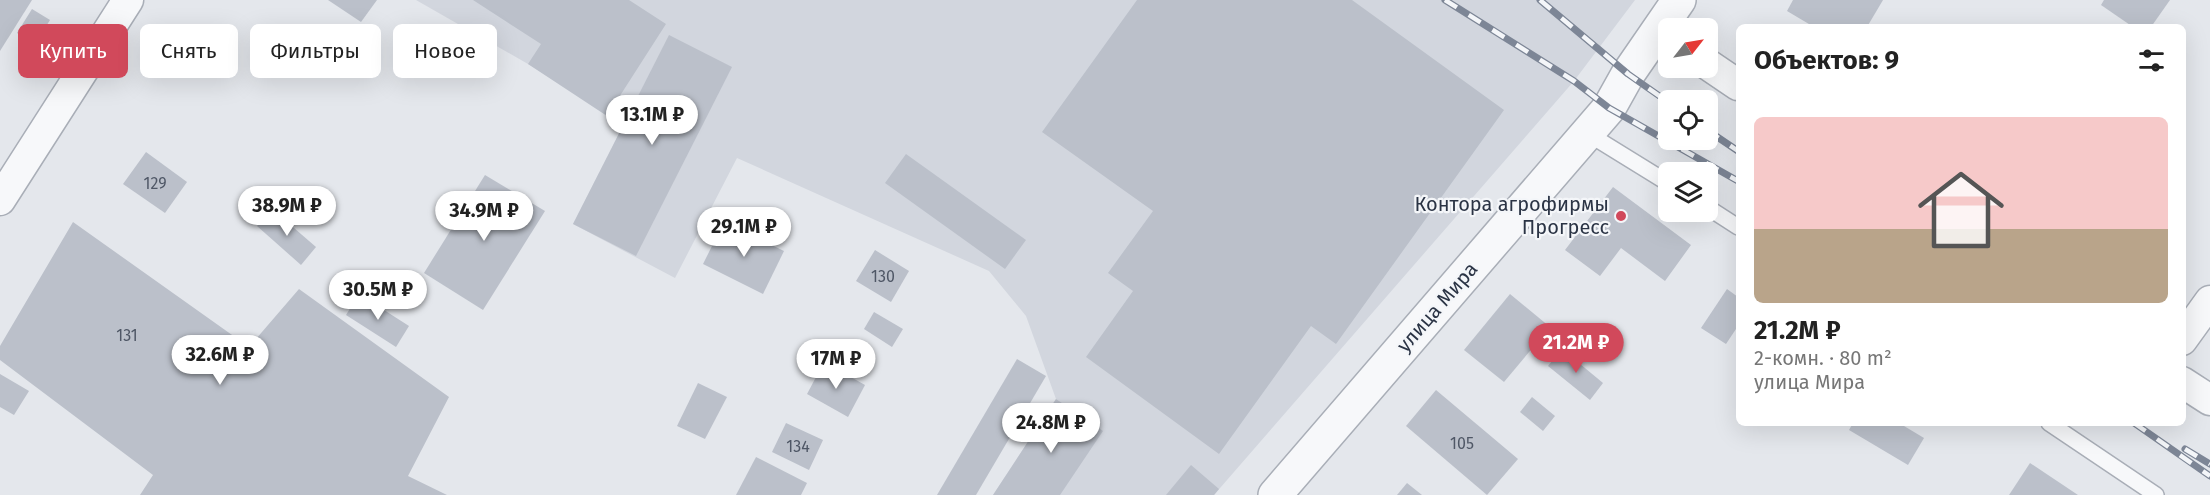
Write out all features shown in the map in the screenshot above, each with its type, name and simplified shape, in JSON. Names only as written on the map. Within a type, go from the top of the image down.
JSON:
[{"type":"street","points":[[0,200],[128,0]]},
{"type":"street","name":"улица Мира","points":[[1671,18],[1679,0]]},
{"type":"street","name":"улица Мира","points":[[1275,495],[1609,108],[1628,74],[1658,41]]},
{"type":"street","points":[[1718,71],[1736,84]]},
{"type":"street","points":[[2186,334],[2210,301]]},
{"type":"street","points":[[2186,385],[2210,400]]},
{"type":"lane","points":[[1587,133],[1658,177]]},
{"type":"lane","points":[[1718,214],[1736,226]]},
{"type":"lane","points":[[2053,426],[2156,495]]},
{"type":"shaded area","points":[[416,0],[1635,0],[1574,81],[1214,495],[993,495],[1056,399],[1026,316],[989,271],[737,158],[675,278],[573,224],[624,124],[497,46],[497,24],[458,24]]},
{"type":"building","points":[[0,0],[32,0],[0,51]]},
{"type":"building","points":[[328,0],[377,0],[361,22]]},
{"type":"building","points":[[473,0],[629,0],[666,24],[607,116],[528,64],[541,44]]},
{"type":"building","points":[[1137,0],[1352,0],[1504,110],[1336,344],[1311,326],[1219,454],[1086,357],[1133,291],[1108,273],[1153,211],[1042,132]]},
{"type":"building","points":[[1793,0],[1883,0],[1869,24],[1809,24],[1787,11]]},
{"type":"building","points":[[2104,0],[2170,0],[2153,24],[2129,24],[2101,5]]},
{"type":"building","points":[[32,9],[50,20],[48,24],[23,24]]},
{"type":"building","points":[[669,35],[732,67],[636,256],[573,224]]},
{"type":"building","points":[[146,152],[187,182],[165,213],[123,184]]},
{"type":"building","points":[[906,154],[1026,240],[1005,269],[885,183]]},
{"type":"building","points":[[485,175],[545,211],[483,310],[424,273]]},
{"type":"building","name":"Контора агрофирмы Прогресс","points":[[1613,187],[1691,245],[1665,281],[1621,248],[1600,276],[1565,250]]},
{"type":"building","points":[[272,209],[316,247],[301,265],[257,226]]},
{"type":"building","points":[[73,222],[249,347],[299,289],[449,397],[408,476],[447,495],[140,495],[153,475],[0,360],[0,346]]},
{"type":"building","points":[[724,222],[784,251],[763,294],[703,264]]},
{"type":"building","points":[[875,250],[909,271],[891,302],[856,281]]},
{"type":"building","points":[[1727,289],[1736,296],[1736,329],[1726,344],[1701,328]]},
{"type":"building","points":[[359,294],[409,326],[396,347],[346,315]]},
{"type":"building","points":[[1510,294],[1550,327],[1504,382],[1464,350]]},
{"type":"building","points":[[874,312],[903,329],[892,347],[864,329]]},
{"type":"building","points":[[1562,349],[1603,383],[1590,400],[1548,366]]},
{"type":"building","points":[[1017,359],[1046,376],[976,495],[937,495]]},
{"type":"building","points":[[824,362],[865,385],[848,417],[807,394]]},
{"type":"building","points":[[0,374],[29,391],[14,415],[0,407]]},
{"type":"building","points":[[698,383],[727,397],[705,439],[677,426]]},
{"type":"building","points":[[1436,390],[1518,459],[1487,495],[1406,426]]},
{"type":"building","points":[[1532,397],[1555,416],[1543,431],[1520,412]]},
{"type":"building","points":[[1056,399],[1103,431],[1060,495],[993,495]]},
{"type":"building","points":[[786,423],[823,440],[809,470],[772,452]]},
{"type":"building","points":[[1851,426],[1904,426],[1924,438],[1908,465],[1849,430]]},
{"type":"building","points":[[756,457],[807,483],[801,495],[736,495]]},
{"type":"building","points":[[2030,463],[2078,495],[2009,495]]},
{"type":"building","points":[[1191,465],[1219,489],[1214,495],[1166,495]]},
{"type":"building","points":[[1407,483],[1422,495],[1397,495]]},
{"type":"railway","points":[[1445,0],[1574,81],[1609,108],[1736,180]]},
{"type":"railway","points":[[1540,0],[1628,74],[1658,95]]},
{"type":"railway","points":[[1718,137],[1736,150]]},
{"type":"railway","points":[[2138,426],[2210,476]]},
{"type":"railway","points":[[2185,449],[2210,464]]},
{"type":"place","name":"Контора агрофирмы Прогресс","points":[[1621,216]]}]
